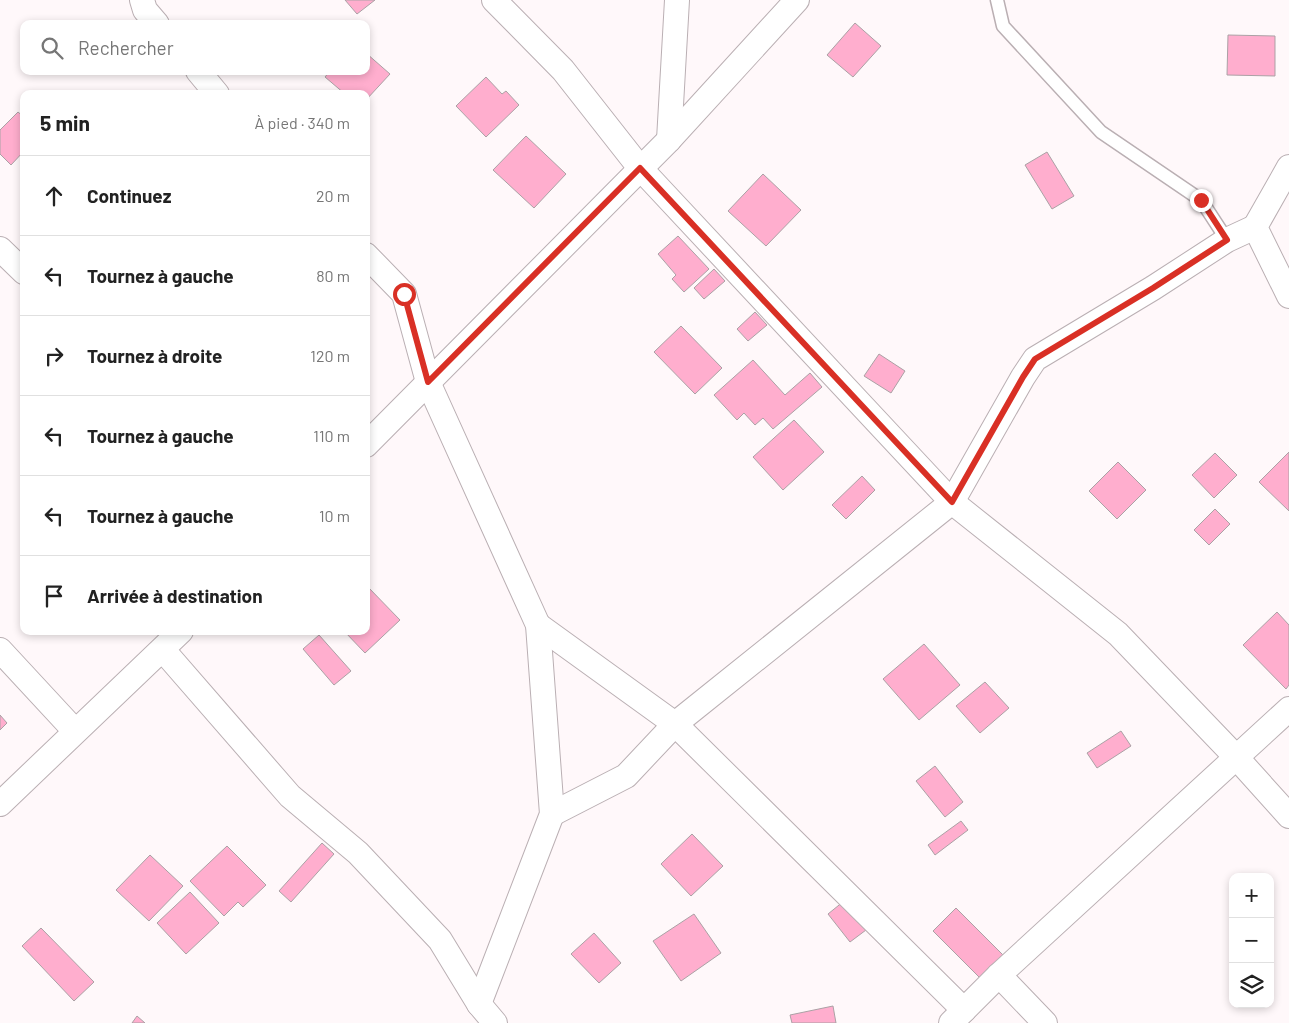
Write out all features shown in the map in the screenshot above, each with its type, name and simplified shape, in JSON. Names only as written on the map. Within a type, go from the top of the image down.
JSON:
[{"type":"street","points":[[494,0],[563,70],[640,168],[952,502],[1118,634],[1236,757],[1289,816]]},
{"type":"street","points":[[669,140],[677,0]]},
{"type":"street","points":[[370,441],[669,140],[797,0]]},
{"type":"street","points":[[201,75],[214,90]]},
{"type":"street","points":[[552,814],[626,776],[675,724],[952,502],[1035,359],[1153,288],[1227,240],[1255,227],[1289,167]]},
{"type":"street","points":[[1255,227],[1289,296]]},
{"type":"street","points":[[0,249],[20,268]]},
{"type":"street","points":[[370,259],[404,294],[428,382],[538,625],[552,814],[479,1004]]},
{"type":"street","points":[[538,625],[675,724],[958,1017],[999,975],[1289,709]]},
{"type":"street","points":[[0,804],[177,635]]},
{"type":"street","points":[[0,650],[76,731]]},
{"type":"street","points":[[163,650],[290,796],[358,853],[440,940],[479,1004],[495,1023]]},
{"type":"street","points":[[999,975],[1045,1023]]},
{"type":"lane","points":[[997,0],[1003,26],[1100,132],[1201,200],[1227,240]]},
{"type":"building","points":[[345,0],[375,0],[357,14]]},
{"type":"building","points":[[855,23],[881,46],[853,77],[827,55]]},
{"type":"building","points":[[1228,35],[1275,36],[1275,76],[1227,75]]},
{"type":"building","points":[[370,56],[390,74],[370,96],[370,90],[340,90],[325,77],[327,75],[370,75]]},
{"type":"building","points":[[486,77],[502,94],[506,91],[519,105],[486,137],[456,106]]},
{"type":"building","points":[[18,112],[20,114],[20,155],[11,165],[0,154],[0,130]]},
{"type":"building","points":[[526,136],[566,174],[534,208],[493,170]]},
{"type":"building","points":[[1047,152],[1074,196],[1052,209],[1025,165]]},
{"type":"building","points":[[763,174],[801,210],[766,246],[728,211]]},
{"type":"building","points":[[678,236],[709,269],[684,292],[672,279],[676,275],[658,254]]},
{"type":"building","points":[[714,269],[725,281],[704,299],[694,288]]},
{"type":"building","points":[[755,312],[767,325],[748,341],[737,329]]},
{"type":"building","points":[[681,326],[722,368],[695,394],[654,352]]},
{"type":"building","points":[[879,354],[905,371],[891,393],[864,376]]},
{"type":"building","points":[[753,360],[785,395],[810,373],[822,387],[773,429],[763,418],[755,425],[744,413],[737,420],[714,395]]},
{"type":"building","points":[[794,420],[824,452],[783,490],[753,457]]},
{"type":"building","points":[[1289,452],[1289,511],[1259,482]]},
{"type":"building","points":[[1215,453],[1237,475],[1214,498],[1192,475]]},
{"type":"building","points":[[1118,462],[1146,490],[1117,519],[1089,491]]},
{"type":"building","points":[[862,476],[875,490],[846,519],[832,505]]},
{"type":"building","points":[[1215,509],[1230,524],[1209,545],[1194,530]]},
{"type":"building","points":[[370,589],[400,620],[365,653],[348,635],[370,635]]},
{"type":"building","points":[[1277,612],[1289,625],[1289,685],[1286,689],[1243,645]]},
{"type":"building","points":[[319,635],[351,671],[334,685],[303,649]]},
{"type":"building","points":[[924,644],[960,685],[919,720],[883,679]]},
{"type":"building","points":[[985,682],[1009,708],[980,733],[956,706]]},
{"type":"building","points":[[0,715],[7,723],[0,730]]},
{"type":"building","points":[[1121,731],[1131,746],[1097,768],[1087,753]]},
{"type":"building","points":[[935,766],[963,802],[945,817],[916,781]]},
{"type":"building","points":[[961,821],[968,830],[935,855],[928,845]]},
{"type":"building","points":[[692,834],[723,866],[691,896],[661,864]]},
{"type":"building","points":[[322,843],[334,854],[291,902],[279,891]]},
{"type":"building","points":[[227,846],[266,885],[243,907],[238,902],[224,916],[190,881]]},
{"type":"building","points":[[150,855],[183,886],[149,921],[116,890]]},
{"type":"building","points":[[190,892],[219,923],[186,954],[157,923]]},
{"type":"building","points":[[844,901],[866,930],[850,942],[828,914]]},
{"type":"building","points":[[956,908],[1005,957],[982,980],[933,931]]},
{"type":"building","points":[[694,914],[721,953],[681,981],[653,941]]},
{"type":"building","points":[[41,928],[94,982],[74,1001],[22,946]]},
{"type":"building","points":[[594,933],[621,963],[599,983],[571,954]]},
{"type":"building","points":[[833,1006],[836,1023],[792,1023],[790,1015]]},
{"type":"building","points":[[137,1016],[145,1023],[132,1023]]},
{"type":"route","points":[[404,294],[428,382],[640,168],[952,502],[1035,359],[1153,288],[1227,240],[1201,200]]}]
